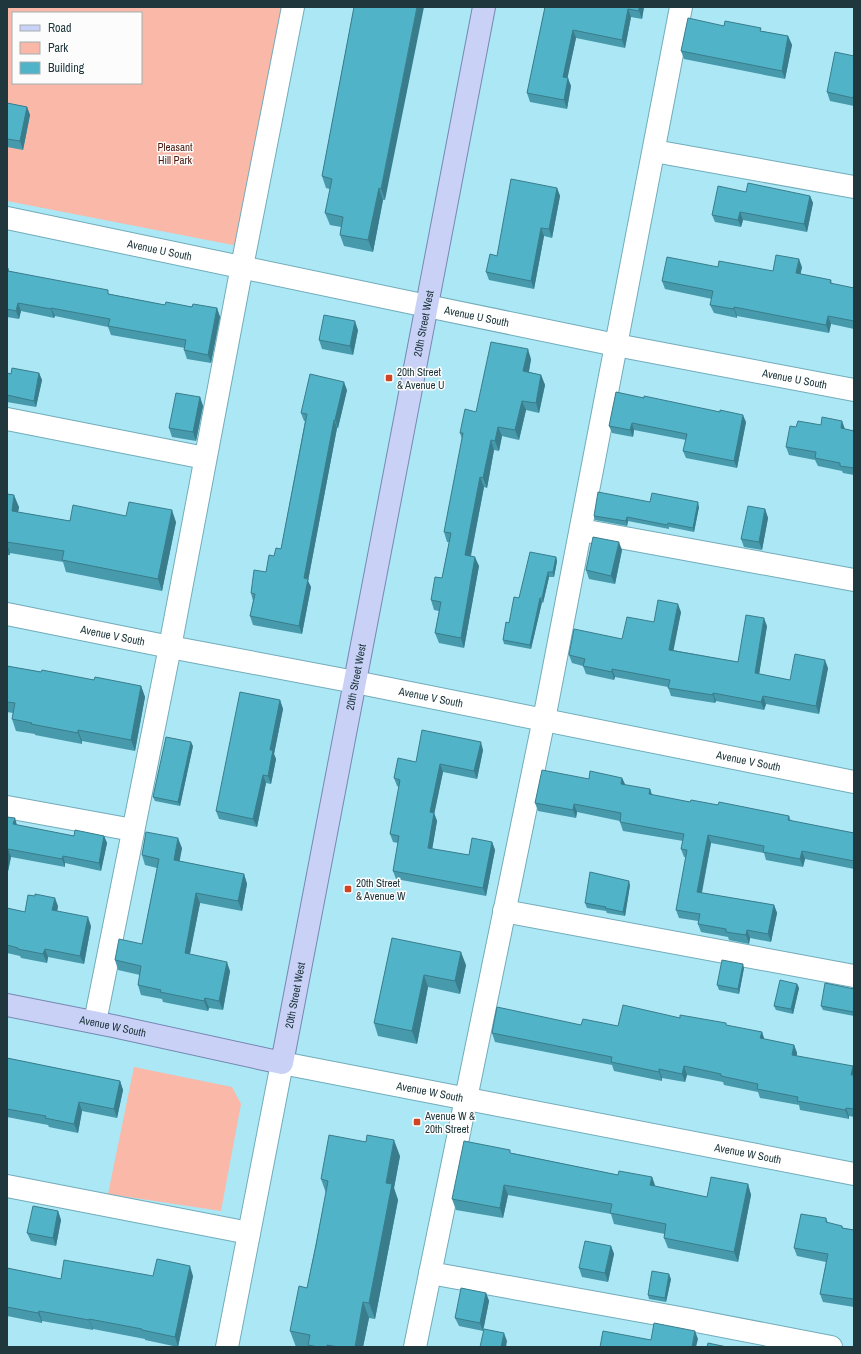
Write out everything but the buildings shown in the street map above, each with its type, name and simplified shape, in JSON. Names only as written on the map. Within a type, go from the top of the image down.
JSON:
[{"type":"main road","name":"20th Street West","points":[[282,1063],[484,7]]},
{"type":"main road","name":"Avenue W South","points":[[7,1005],[95,1022],[282,1063]]},
{"type":"street","points":[[95,1022],[170,647],[205,458],[293,7]]},
{"type":"street","points":[[415,1347],[544,720],[681,7]]},
{"type":"street","points":[[654,151],[854,188]]},
{"type":"street","name":"Avenue U South","points":[[7,218],[616,345],[854,390]]},
{"type":"street","points":[[7,419],[205,458]]},
{"type":"street","points":[[581,530],[854,580]]},
{"type":"street","name":"Avenue V South","points":[[7,614],[854,782]]},
{"type":"street","points":[[7,807],[133,830]]},
{"type":"street","points":[[504,911],[854,976]]},
{"type":"street","name":"Avenue W South","points":[[282,1063],[854,1174]]},
{"type":"street","name":"20th Street West","points":[[227,1347],[282,1063]]},
{"type":"street","points":[[7,1186],[249,1233]]},
{"type":"street","points":[[430,1273],[831,1347]]},
{"type":"green space","name":"Pleasant Hill Park","points":[[7,7],[285,7],[238,246],[7,201]]},
{"type":"green space","points":[[134,1067],[232,1087],[241,1104],[221,1211],[108,1194]]},
{"type":"place","name":"20th Street & Avenue U","points":[[389,378]]},
{"type":"place","name":"20th Street & Avenue W","points":[[348,889]]},
{"type":"place","name":"Avenue W & 20th Street","points":[[417,1122]]}]
